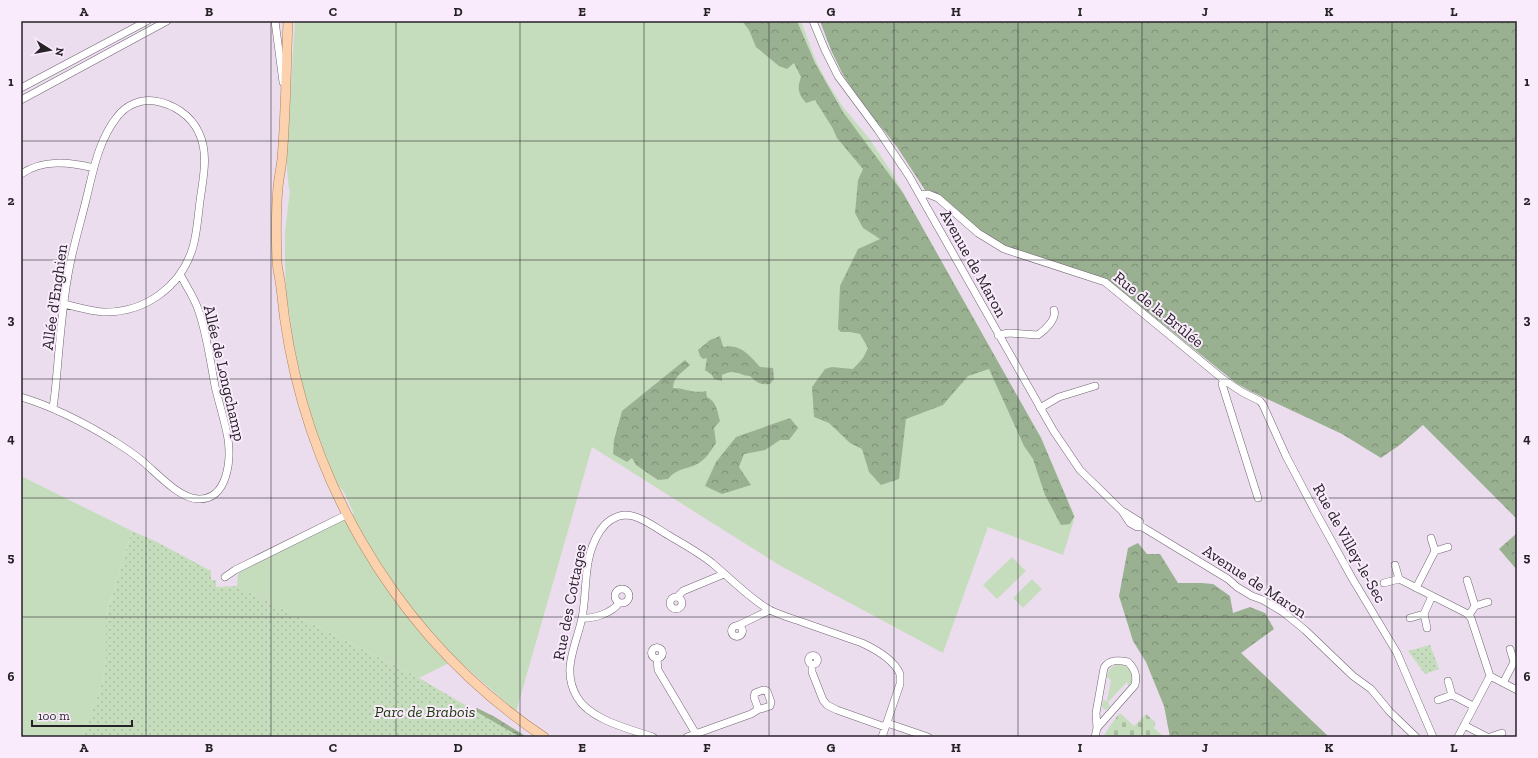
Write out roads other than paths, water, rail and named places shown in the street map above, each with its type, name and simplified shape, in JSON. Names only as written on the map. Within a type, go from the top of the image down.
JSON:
[{"type":"main road","points":[[288,21],[282,160],[283,187],[280,284],[286,332],[301,402],[320,458],[346,515],[365,550],[389,586],[428,636],[486,693],[509,712],[544,737]]},
{"type":"street","points":[[21,88],[134,24],[147,21]]},
{"type":"street","points":[[21,100],[167,21]]},
{"type":"street","points":[[275,21],[285,101]]},
{"type":"street","name":"Avenue de Maron","points":[[814,21],[830,61],[843,83],[882,136],[920,195],[1040,408],[1065,449],[1080,470],[1122,511],[1140,522],[1140,526],[1228,579],[1237,587],[1252,596],[1263,600],[1292,619],[1353,676],[1371,689],[1390,712],[1416,737]]},
{"type":"street","points":[[134,24],[139,36]]},
{"type":"street","name":"Allée d'Enghien","points":[[53,408],[64,304],[69,268],[101,144],[118,116],[131,105],[144,101],[160,102],[175,107],[195,125],[202,140],[204,165],[194,245],[188,260],[180,274],[160,295],[133,308],[101,312],[64,304]]},
{"type":"street","points":[[21,174],[32,167],[50,163],[73,164],[94,168]]},
{"type":"street","name":"Rue de la Brûlée","points":[[920,195],[928,194],[938,198],[978,233],[1004,249],[1105,282],[1224,380]]},
{"type":"street","name":"Allée de Longchamp","points":[[21,397],[53,408],[86,424],[140,459],[167,483],[185,495],[198,499],[212,494],[225,480],[228,469],[229,454],[226,429],[200,314],[195,301],[180,274]]},
{"type":"street","points":[[998,335],[1009,333],[1038,335],[1054,319],[1054,310]]},
{"type":"street","points":[[1224,380],[1222,384],[1258,498]]},
{"type":"street","name":"Rue de Villey-le-Sec","points":[[1224,380],[1242,392],[1260,401],[1263,405],[1286,456],[1315,511],[1352,578],[1399,657],[1433,737]]},
{"type":"street","points":[[1040,408],[1059,397],[1095,386]]},
{"type":"street","points":[[226,577],[258,558],[346,515]]},
{"type":"street","name":"Rue des Cottages","points":[[653,737],[597,716],[587,709],[577,698],[571,683],[569,669],[571,654],[582,618],[587,562],[592,546],[602,528],[611,519],[616,517],[629,516],[640,519],[697,552],[750,596],[770,610],[862,643],[874,649],[896,666],[900,674],[900,684],[882,737]]},
{"type":"street","points":[[1430,538],[1435,551]]},
{"type":"street","points":[[1416,588],[1435,551],[1448,547]]},
{"type":"street","points":[[1395,565],[1399,579]]},
{"type":"street","points":[[677,597],[682,591],[724,574]]},
{"type":"street","points":[[1384,583],[1399,579],[1469,615],[1490,676],[1517,690]]},
{"type":"street","points":[[1467,580],[1474,606],[1469,615]]},
{"type":"street","points":[[1428,628],[1424,614],[1432,596]]},
{"type":"street","points":[[1474,606],[1488,602]]},
{"type":"street","points":[[582,618],[591,618],[616,607],[619,603]]},
{"type":"street","points":[[738,625],[770,610]]},
{"type":"street","points":[[1410,618],[1424,614]]},
{"type":"street","points":[[1503,683],[1515,662],[1510,649]]},
{"type":"street","points":[[657,659],[658,670],[700,732]]},
{"type":"street","points":[[1095,737],[1097,728],[1096,713],[1104,668],[1106,664],[1112,661],[1128,662],[1136,672],[1135,685],[1097,728]]},
{"type":"street","points":[[812,664],[812,672],[823,700],[827,705],[837,710],[928,737]]},
{"type":"street","points":[[1458,737],[1490,676]]},
{"type":"street","points":[[1448,681],[1452,695],[1473,706]]},
{"type":"street","points":[[1438,700],[1452,695]]},
{"type":"street","points":[[687,737],[751,714],[760,709]]},
{"type":"street","points":[[1464,725],[1487,737]]},
{"type":"street","points":[[1490,737],[1502,733]]},
{"type":"park label","name":"Parc de Brabois","points":[[425,711]]}]
